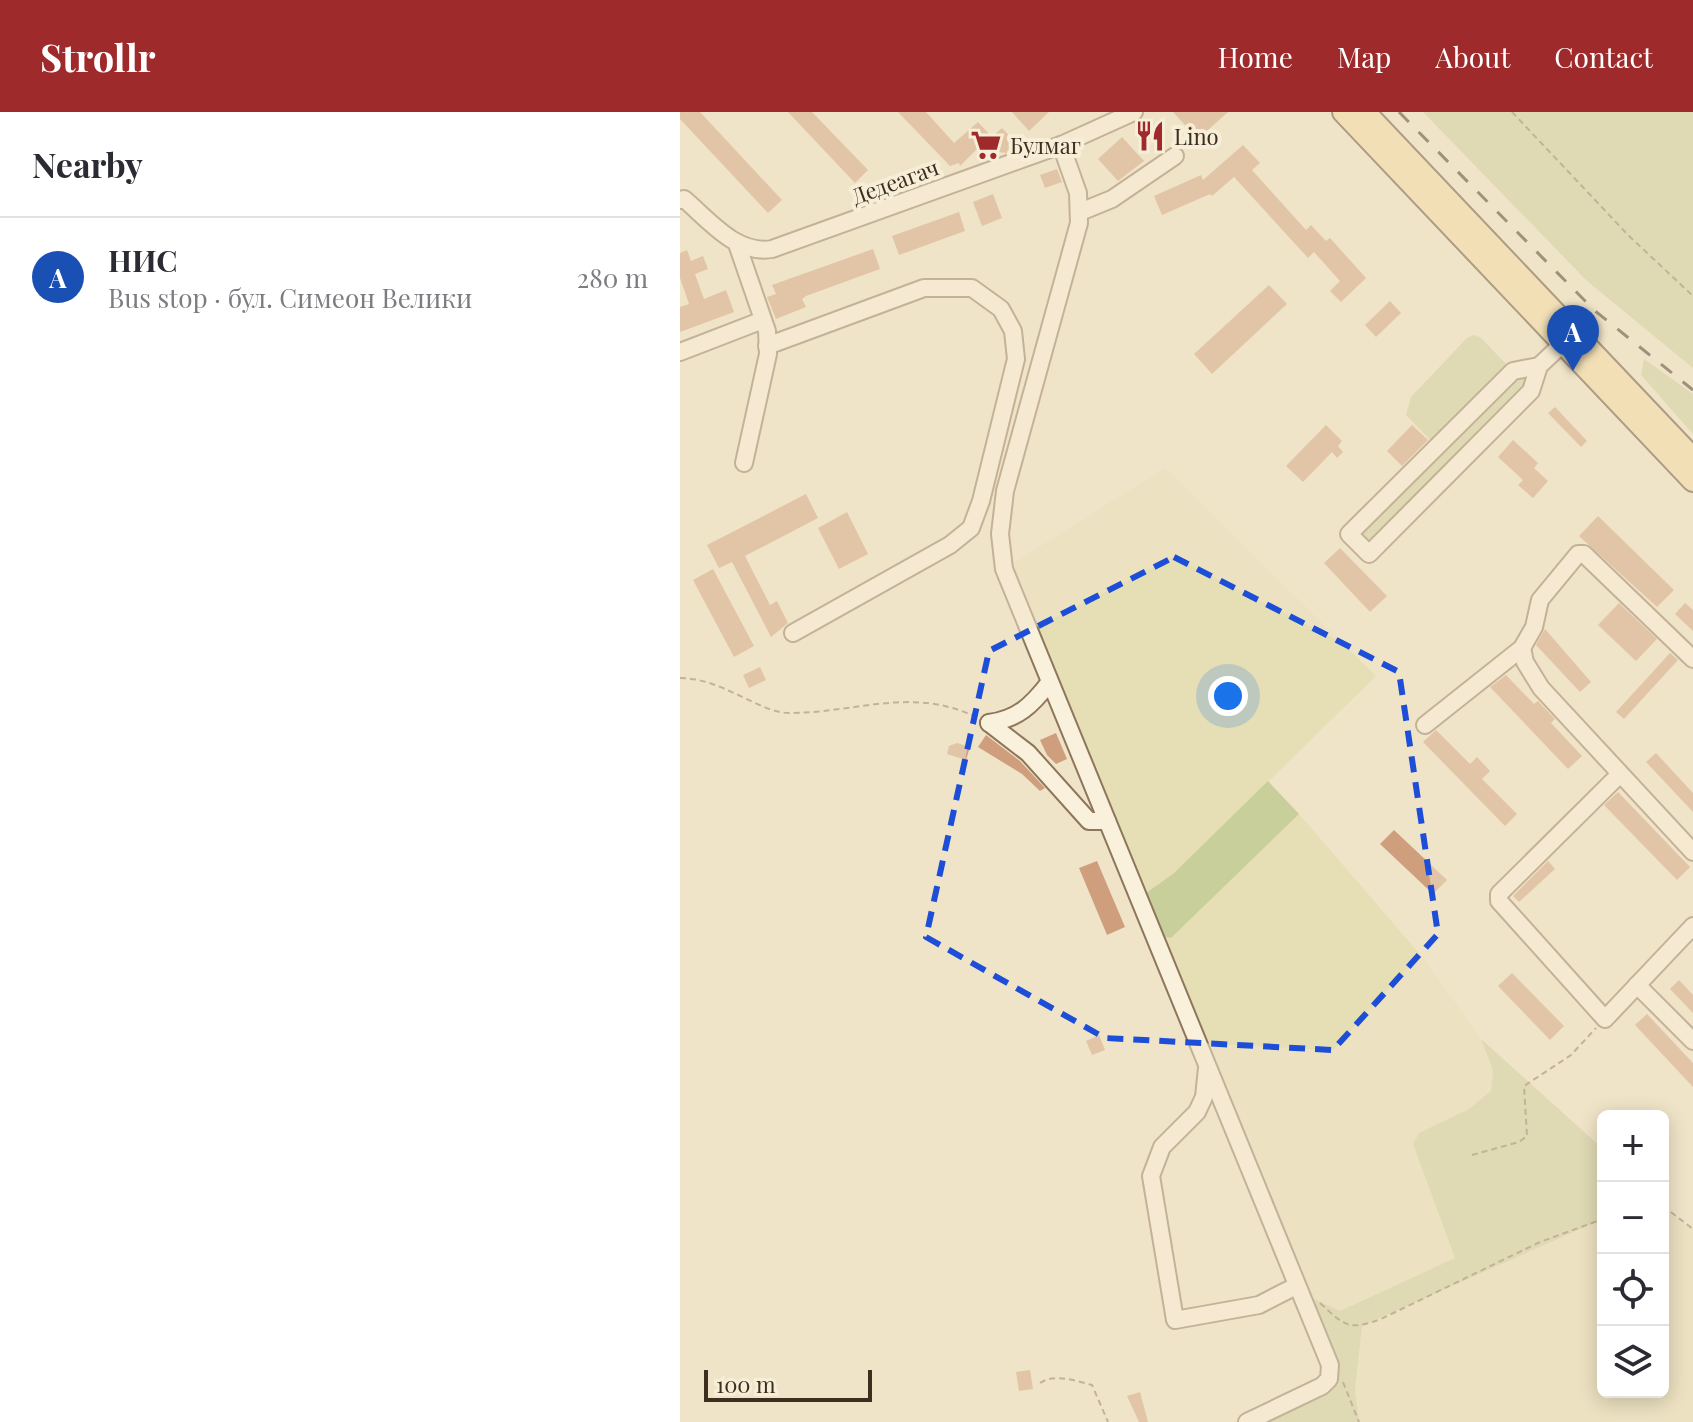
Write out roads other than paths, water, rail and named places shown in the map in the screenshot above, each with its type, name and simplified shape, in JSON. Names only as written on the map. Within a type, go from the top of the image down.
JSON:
[{"type":"main road","points":[[1343,112],[1568,338],[1693,458]]},
{"type":"main road","points":[[1365,112],[1693,481]]},
{"type":"street","name":"Дедеагач","points":[[737,244],[751,249],[772,249],[1061,145],[1134,112]]},
{"type":"street","points":[[1061,145],[1080,212],[1005,491],[1000,534],[1004,569],[1330,1365],[1329,1379],[1322,1386],[1247,1422]]},
{"type":"street","points":[[1080,212],[1112,199],[1175,156]]},
{"type":"street","points":[[681,197],[737,244],[763,320],[767,366],[744,463]]},
{"type":"street","points":[[767,346],[924,288],[972,288],[1001,309],[1013,331],[1016,359],[981,501],[971,528],[950,545],[793,633]]},
{"type":"street","points":[[680,352],[763,320]]},
{"type":"street","points":[[1539,366],[1513,371],[1349,534],[1369,554],[1531,391],[1539,366],[1568,338]]},
{"type":"street","points":[[1417,469],[1418,484],[1427,488],[1434,486]]},
{"type":"street","points":[[1425,725],[1522,648],[1534,627],[1540,600],[1578,554],[1584,554],[1693,659]]},
{"type":"street","points":[[1522,648],[1525,662],[1541,688],[1693,852]]},
{"type":"street","points":[[1049,683],[1033,703],[1018,715],[989,723],[1028,753],[1089,821],[1107,821]]},
{"type":"street","points":[[1620,774],[1499,894],[1499,901],[1605,1019],[1693,926]]},
{"type":"street","points":[[1637,985],[1693,1041]]},
{"type":"street","points":[[1208,1063],[1204,1097],[1197,1112],[1162,1147],[1151,1176],[1175,1320],[1259,1305],[1298,1289]]},
{"type":"railway","points":[[1399,112],[1594,310],[1693,390]]},
{"type":"place","name":"Lino","points":[[1150,136]]},
{"type":"place","name":"Булмаг","points":[[986,145]]},
{"type":"place","name":"НИС","points":[[1573,371]]}]
